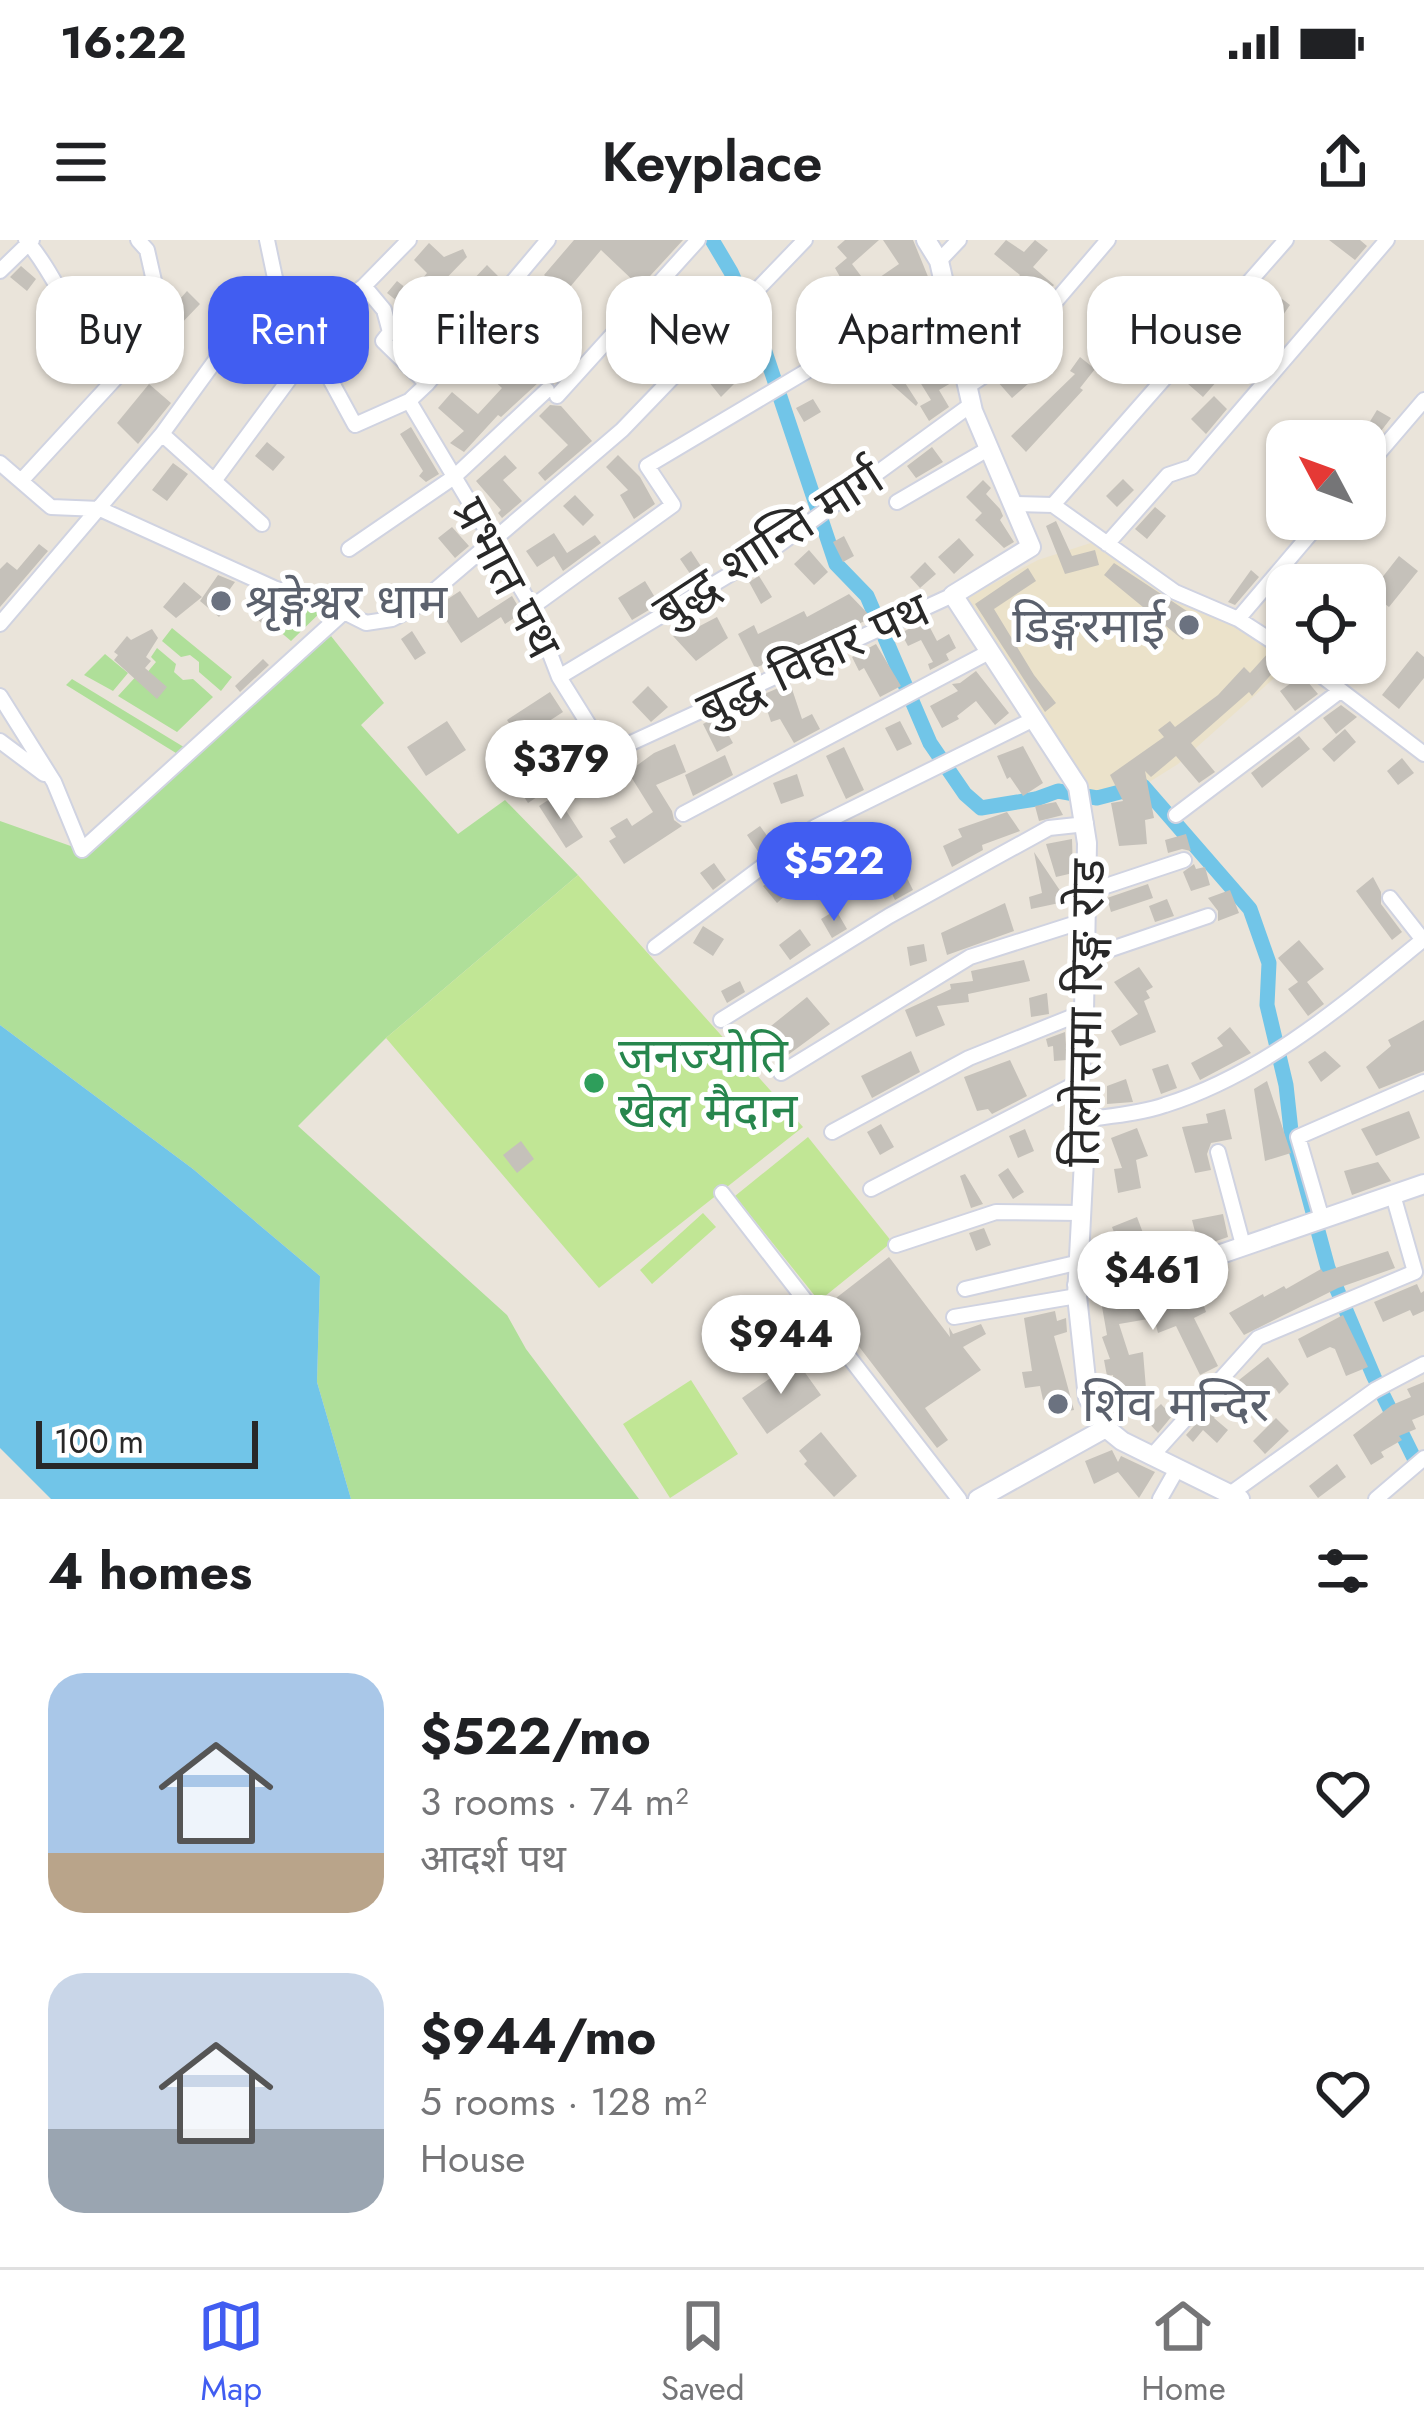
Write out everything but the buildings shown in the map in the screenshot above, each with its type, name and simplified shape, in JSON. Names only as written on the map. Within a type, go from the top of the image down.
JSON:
[{"type":"street","points":[[138,240],[147,250],[153,276]]},
{"type":"street","points":[[369,281],[409,240]]},
{"type":"street","points":[[518,276],[548,240]]},
{"type":"street","points":[[349,549],[454,477],[552,393],[698,240]]},
{"type":"street","points":[[0,463],[52,507],[100,508],[256,580],[366,623],[392,620],[414,608],[622,430],[805,240]]},
{"type":"street","points":[[926,240],[939,260],[941,276]]},
{"type":"street","points":[[939,260],[959,240]]},
{"type":"street","name":"बुद्ध शान्ति मार्ग","points":[[559,677],[777,546],[821,514],[971,394],[1108,240]]},
{"type":"street","points":[[1053,505],[1286,240]]},
{"type":"street","points":[[1107,544],[1168,476],[1192,467],[1387,240]]},
{"type":"street","points":[[0,271],[29,241],[54,276]]},
{"type":"street","points":[[271,242],[275,276]]},
{"type":"street","points":[[369,292],[384,310],[390,332],[383,341],[393,351]]},
{"type":"street","points":[[0,624],[162,434],[208,370]]},
{"type":"street","points":[[532,607],[673,505],[647,466],[796,379]]},
{"type":"street","points":[[21,481],[110,384]]},
{"type":"street","points":[[214,481],[286,384]]},
{"type":"street","points":[[333,384],[355,425],[409,401],[427,384]]},
{"type":"street","points":[[953,595],[1031,548],[988,449],[968,384]]},
{"type":"street","points":[[1386,444],[1424,400]]},
{"type":"street","name":"प्रभात पथ","points":[[409,401],[532,607],[559,677],[607,754]]},
{"type":"street","points":[[162,434],[262,524]]},
{"type":"street","points":[[897,502],[988,449]]},
{"type":"street","points":[[1012,504],[1053,505],[1175,592],[1266,638]]},
{"type":"street","points":[[1238,620],[1305,540]]},
{"type":"street","name":"बुद्ध विहार पथ","points":[[607,754],[953,595]]},
{"type":"street","name":"तिलोत्तमा रिङ्ग रोड","points":[[953,595],[1080,794],[1086,824],[1077,1290],[1088,1398],[1106,1428]]},
{"type":"street","points":[[0,695],[55,782],[82,850],[344,612]]},
{"type":"street","points":[[683,814],[989,652]]},
{"type":"street","points":[[1332,684],[1424,754]]},
{"type":"street","points":[[1176,814],[1340,691]]},
{"type":"street","points":[[655,947],[815,827],[1032,720]]},
{"type":"street","points":[[0,741],[55,782]]},
{"type":"street","points":[[722,1020],[889,916],[1049,828],[1086,824]]},
{"type":"street","points":[[1084,893],[1184,860]]},
{"type":"street","points":[[1082,1120],[1161,1107],[1218,1085],[1310,1031],[1424,939],[1390,898]]},
{"type":"street","points":[[1085,958],[1208,916]]},
{"type":"street","points":[[781,1073],[970,957],[1086,920]]},
{"type":"street","points":[[832,1132],[969,1058],[1084,1012]]},
{"type":"street","points":[[871,1189],[1079,1082]]},
{"type":"street","points":[[1316,1220],[1298,1137],[1424,1082]]},
{"type":"street","points":[[1218,1152],[1243,1245]]},
{"type":"street","points":[[954,1317],[1101,1288],[1192,1264],[1424,1184]]},
{"type":"street","points":[[722,1192],[959,1499]]},
{"type":"street","points":[[1151,1456],[1258,1338],[1415,1272],[1393,1195]]},
{"type":"street","points":[[896,1245],[996,1212],[1082,1213]]},
{"type":"street","points":[[964,1289],[1080,1262]]},
{"type":"street","points":[[978,1499],[1106,1428],[1151,1456],[1235,1496],[1380,1388],[1424,1364]]},
{"type":"street","points":[[1376,1499],[1424,1458]]},
{"type":"street","points":[[1160,1499],[1177,1468]]},
{"type":"shaded area","points":[[1100,540],[1266,639],[1268,684],[1178,764],[1143,786],[1097,798],[968,618],[966,598],[1038,560]]},
{"type":"green space","points":[[295,595],[326,607],[291,641],[271,624]]},
{"type":"green space","points":[[172,628],[232,677],[221,691],[199,672],[199,662],[190,655],[181,657],[162,641]]},
{"type":"green space","points":[[331,636],[384,703],[361,725],[458,834],[505,800],[578,875],[386,1038],[298,1126],[507,1315],[526,1349],[639,1499],[351,1499],[317,1382],[320,1276],[193,1169],[0,1025],[0,821],[82,850],[184,758],[66,685],[72,679],[192,752]]},
{"type":"green space","points":[[157,648],[176,664],[174,672],[183,680],[193,679],[213,697],[177,732],[118,696],[156,662],[151,657]]},
{"type":"green space","points":[[105,654],[128,673],[113,691],[84,675]]},
{"type":"green space","name":"जनज्योति खेल मैदान","points":[[578,875],[803,1127],[599,1288],[386,1038]]},
{"type":"green space","points":[[808,1137],[892,1242],[819,1301],[735,1196]]},
{"type":"green space","points":[[703,1213],[716,1227],[652,1284],[640,1270]]},
{"type":"green space","points":[[691,1380],[738,1454],[670,1498],[623,1424]]},
{"type":"water","points":[[0,1025],[193,1169],[320,1276],[317,1382],[351,1499],[51,1499],[0,1448]]},
{"type":"waterway","points":[[712,240],[764,349],[836,564],[867,596],[930,743],[965,794],[981,808],[1058,791],[1097,798],[1143,786],[1250,909],[1269,963],[1267,1005],[1286,1085],[1291,1131],[1328,1268],[1414,1458]]},
{"type":"place","name":"श्रृङ्गेश्वर धाम","points":[[221,601]]},
{"type":"place","name":"डिङ्गरमाई","points":[[1189,625]]},
{"type":"place","name":"जनज्योति खेल मैदान","points":[[594,1083]]},
{"type":"place","name":"शिव मन्दिर","points":[[1058,1404]]}]
